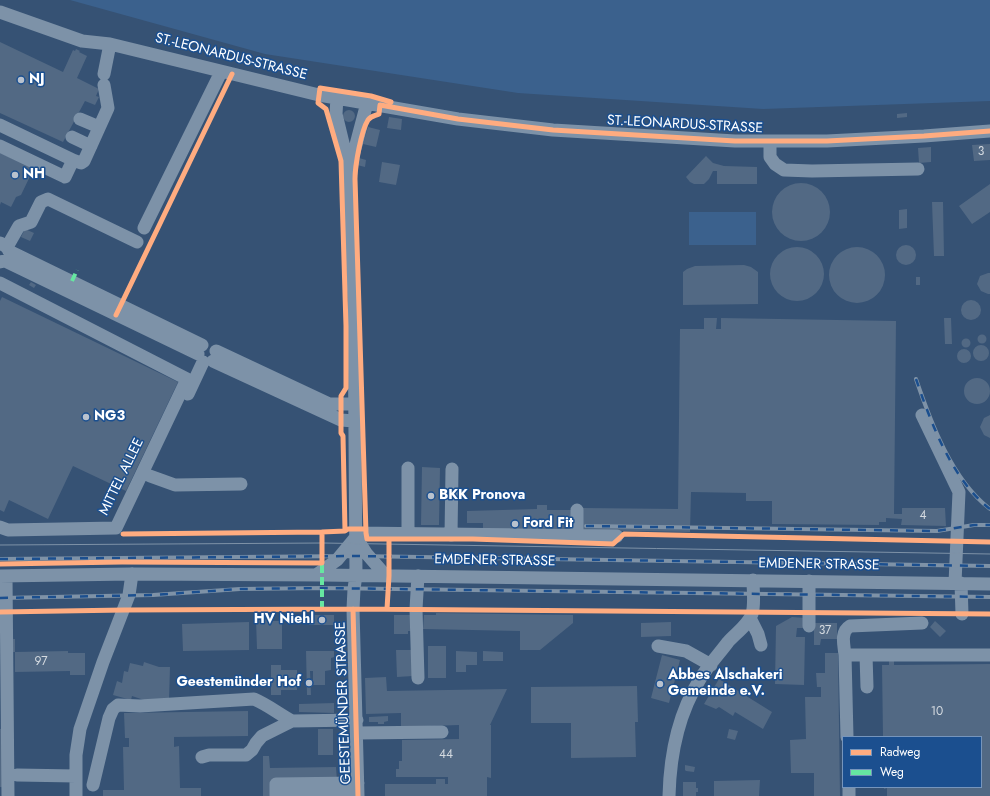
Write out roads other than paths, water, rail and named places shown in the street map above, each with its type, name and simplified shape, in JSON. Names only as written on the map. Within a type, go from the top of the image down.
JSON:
[{"type":"street","name":"ST.-LEONARDUS-STRASSE","points":[[0,12],[46,29],[319,95],[458,119],[553,130],[735,141],[827,141],[990,131]]},
{"type":"street","points":[[0,125],[72,160],[81,163],[84,161],[108,108],[104,79],[110,44]]},
{"type":"street","points":[[144,228],[221,72]]},
{"type":"street","name":"GEESTEMÜNDER STRASSE","points":[[337,97],[336,114],[343,143],[349,190]]},
{"type":"street","name":"GEESTEMÜNDER STRASSE","points":[[358,791],[353,608],[356,575],[354,404],[348,326],[349,190],[353,156],[367,103]]},
{"type":"street","points":[[80,119],[99,127]]},
{"type":"street","points":[[72,137],[91,146]]},
{"type":"street","points":[[770,141],[770,157],[775,164],[784,170],[812,171],[918,169]]},
{"type":"street","points":[[0,146],[65,177],[72,160]]},
{"type":"street","points":[[136,242],[48,199],[42,202],[31,222],[19,226],[4,253],[206,355],[341,420],[354,421]]},
{"type":"street","name":"MITTEL ALLEE","points":[[0,526],[8,530],[116,528],[187,379],[1,283]]},
{"type":"street","points":[[206,355],[329,404],[354,404]]},
{"type":"street","points":[[0,537],[123,534],[206,355]]},
{"type":"street","points":[[922,415],[959,492],[958,583],[962,614]]},
{"type":"street","points":[[408,468],[408,534]]},
{"type":"street","points":[[451,535],[452,469]]},
{"type":"street","points":[[150,476],[175,485],[241,484]]},
{"type":"street","points":[[577,510],[577,536]]},
{"type":"street","points":[[356,535],[617,536]]},
{"type":"street","points":[[316,575],[337,560],[356,535]]},
{"type":"street","points":[[356,535],[366,553],[386,576]]},
{"type":"street","points":[[76,796],[76,756],[80,729],[103,662],[129,595],[132,574]]},
{"type":"street","name":"EMDENER STRASSE","points":[[3,576],[132,574],[356,575],[990,584]]},
{"type":"street","points":[[3,576],[8,796]]},
{"type":"street","points":[[418,576],[416,609],[418,678]]},
{"type":"street","points":[[669,796],[674,741],[685,709],[700,679],[750,618],[753,612],[753,580]]},
{"type":"street","points":[[809,581],[809,626]]},
{"type":"street","points":[[750,618],[761,644]]},
{"type":"street","points":[[847,736],[845,655],[843,636],[845,631],[850,626],[922,624]]},
{"type":"street","points":[[658,646],[686,651],[711,665]]},
{"type":"street","points":[[845,655],[990,655]]},
{"type":"street","points":[[866,655],[867,687]]},
{"type":"street","points":[[93,785],[109,718],[113,709],[118,705],[140,706],[254,699],[271,707],[275,712],[292,721],[442,732]]},
{"type":"street","points":[[202,757],[209,755],[246,755],[252,750],[262,736],[292,721]]},
{"type":"street","points":[[17,775],[76,776]]},
{"type":"street","points":[[276,784],[358,791],[276,796],[276,784]]},
{"type":"water","points":[[70,0],[990,0],[990,101],[763,109],[518,93],[265,54]]},
{"type":"water","points":[[689,212],[756,212],[756,245],[689,245]]},
{"type":"tram line","points":[[0,545],[323,543],[990,554]]},
{"type":"railway","points":[[916,379],[944,450],[965,483],[990,509]]},
{"type":"railway","points":[[586,526],[937,531],[974,525],[990,525]]},
{"type":"railway","points":[[0,559],[356,556],[990,566]]},
{"type":"railway","points":[[0,598],[153,595],[240,589],[322,588],[990,597]]},
{"type":"place","name":"NJ","points":[[21,80]]},
{"type":"place","name":"NH","points":[[15,175]]},
{"type":"place","name":"NG3","points":[[86,417]]},
{"type":"place","name":"BKK Pronova","points":[[431,496]]},
{"type":"place","name":"Ford Fit","points":[[515,524]]},
{"type":"place","name":"HV Niehl","points":[[322,620]]},
{"type":"place","name":"Geestemünder Hof","points":[[309,683]]},
{"type":"place","name":"Abbes Alschakeri Gemeinde e.V.","points":[[660,684]]}]
